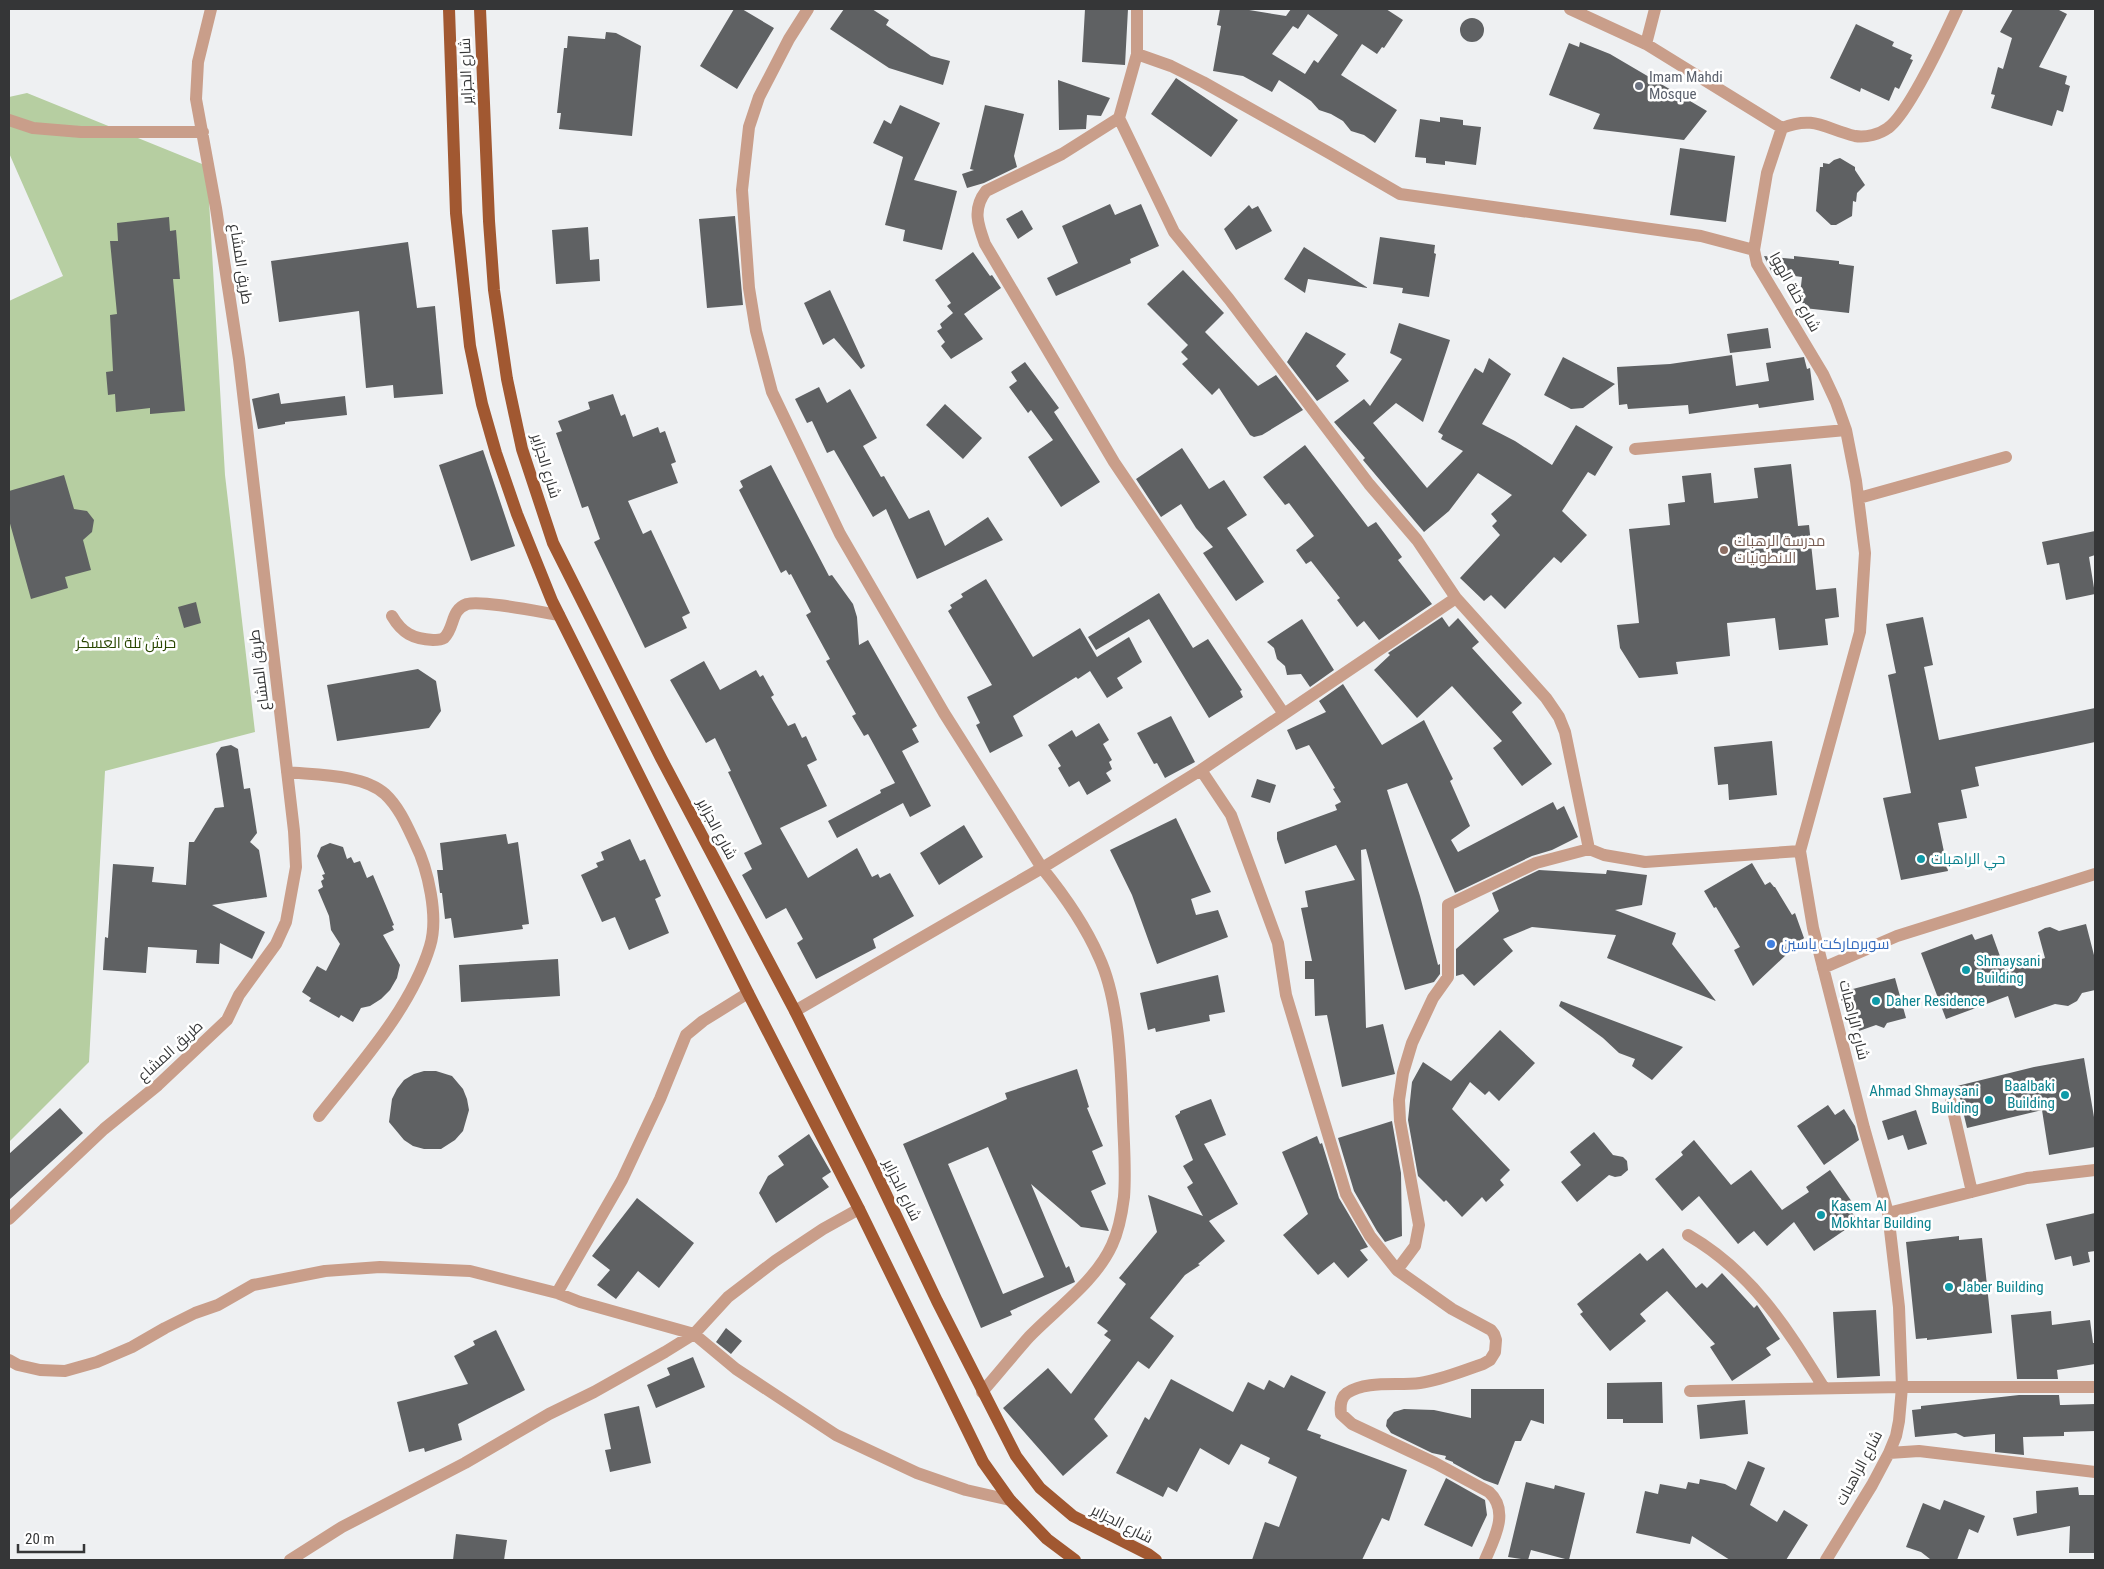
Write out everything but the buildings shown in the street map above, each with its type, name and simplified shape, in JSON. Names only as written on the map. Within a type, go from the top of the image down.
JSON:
[{"type":"main road","name":"شارع الجزاير","points":[[449,9],[456,212],[470,346],[482,404],[496,453],[536,563],[559,615],[748,993],[859,1209],[983,1462],[1010,1500],[1047,1539],[1075,1560]]},
{"type":"main road","name":"شارع الجزاير","points":[[480,9],[489,221],[494,290],[507,379],[522,449],[553,542],[661,758],[795,1011],[982,1392],[1016,1456],[1040,1488],[1072,1516],[1150,1558]]},
{"type":"street","name":"طريق المشاع","points":[[9,1219],[104,1128],[158,1085],[227,1020],[239,995],[276,944],[286,922],[296,867],[287,772],[239,359],[203,132],[196,99],[196,84],[202,42],[211,9]]},
{"type":"street","points":[[808,9],[789,39],[759,97],[749,127],[742,190],[749,288],[756,331],[772,392],[840,534],[944,713],[1042,868],[1058,888],[1088,935],[1100,958],[1115,1016],[1122,1098],[1125,1168],[1124,1198],[1118,1230],[1112,1246],[1095,1272],[1028,1338],[982,1392]]},
{"type":"street","points":[[1137,9],[1137,54],[1119,118],[1174,232],[1234,306],[1369,484],[1417,540],[1456,598],[1546,698],[1559,717],[1565,732],[1589,849]]},
{"type":"street","points":[[1570,9],[1646,44],[1782,128],[1804,121],[1862,136],[1880,133],[1890,127],[1911,98],[1957,9]]},
{"type":"street","points":[[1646,44],[1655,9]]},
{"type":"street","points":[[1137,54],[1171,66],[1194,78],[1400,194],[1444,202],[1701,236],[1754,250]]},
{"type":"street","points":[[1119,118],[1062,154],[986,190],[980,198],[976,218],[985,244],[1114,462],[1284,714]]},
{"type":"street","points":[[9,120],[33,128],[81,132],[203,132]]},
{"type":"street","name":"شارع خلة الهوا","points":[[1782,128],[1767,173],[1754,250],[1757,264],[1823,374],[1846,430],[1859,498],[1865,553],[1860,632],[1846,683]]},
{"type":"street","points":[[1635,449],[1846,430]]},
{"type":"street","points":[[1859,498],[2006,458]]},
{"type":"street","points":[[795,1011],[1042,868],[1201,770],[1456,598]]},
{"type":"street","points":[[392,616],[399,628],[408,635],[418,639],[439,640],[444,637],[458,609],[468,604],[484,604],[559,615]]},
{"type":"street","name":"شارع الراهبات","points":[[1826,1560],[1872,1484],[1896,1436],[1902,1386],[1899,1307],[1888,1213],[1864,1128],[1813,928],[1800,851],[1846,683]]},
{"type":"street","points":[[1201,770],[1231,816],[1278,943],[1286,995],[1346,1194],[1370,1236],[1397,1270],[1452,1309],[1491,1330],[1496,1340],[1495,1352],[1490,1360],[1483,1364],[1421,1383],[1369,1386],[1352,1390],[1345,1394],[1342,1399],[1341,1414],[1352,1424],[1435,1463],[1489,1492],[1494,1497],[1498,1502],[1500,1516],[1485,1560]]},
{"type":"street","points":[[287,772],[358,780],[385,794],[402,817],[420,854],[433,904],[430,944],[412,988],[378,1042],[319,1116]]},
{"type":"street","points":[[1397,1270],[1415,1246],[1419,1224],[1400,1121],[1399,1100],[1403,1073],[1412,1043],[1433,998],[1448,977],[1448,905],[1536,863],[1589,849],[1604,855],[1645,862],[1800,851]]},
{"type":"street","points":[[1823,968],[1897,936],[2095,874]]},
{"type":"street","points":[[557,1293],[622,1180],[660,1099],[686,1035],[694,1027],[748,993]]},
{"type":"street","points":[[1951,1102],[1972,1192]]},
{"type":"street","points":[[1888,1213],[2027,1178],[2095,1170]]},
{"type":"street","points":[[290,1560],[342,1527],[465,1463],[548,1414],[621,1377],[694,1334],[718,1307],[741,1286],[815,1235],[859,1209]]},
{"type":"street","points":[[1688,1234],[1714,1251],[1754,1287],[1787,1328],[1824,1388]]},
{"type":"street","points":[[9,1360],[18,1365],[40,1370],[65,1371],[98,1362],[132,1347],[195,1313],[218,1305],[253,1285],[325,1271],[380,1267],[470,1271],[557,1293],[580,1302],[694,1334],[736,1369],[836,1434],[917,1473],[966,1490],[1010,1500]]},
{"type":"street","points":[[1690,1391],[1902,1386],[2095,1387]]},
{"type":"street","points":[[1888,1453],[1919,1451],[2095,1472]]},
{"type":"green space","name":"حرش تلة العسكر","points":[[27,93],[207,166],[225,475],[255,732],[105,771],[89,1062],[9,1142],[9,301],[63,276],[9,153],[9,97]]},
{"type":"place","name":"Imam Mahdi Mosque","points":[[1639,86]]},
{"type":"place","name":"مدرسة الرهبات الانطونيات","points":[[1724,550]]},
{"type":"place","name":"حي الراهبات","points":[[1921,859]]},
{"type":"place","name":"سوبرماركت ياسين","points":[[1771,944]]},
{"type":"place","name":"Shmaysani Building","points":[[1966,970]]},
{"type":"place","name":"Daher Residence","points":[[1876,1001]]},
{"type":"place","name":"Baalbaki Building","points":[[2065,1095]]},
{"type":"place","name":"Ahmad Shmaysani Building","points":[[1989,1100]]},
{"type":"place","name":"Kasem Al Mokhtar Building","points":[[1821,1215]]},
{"type":"place","name":"Jaber Building","points":[[1949,1287]]}]
